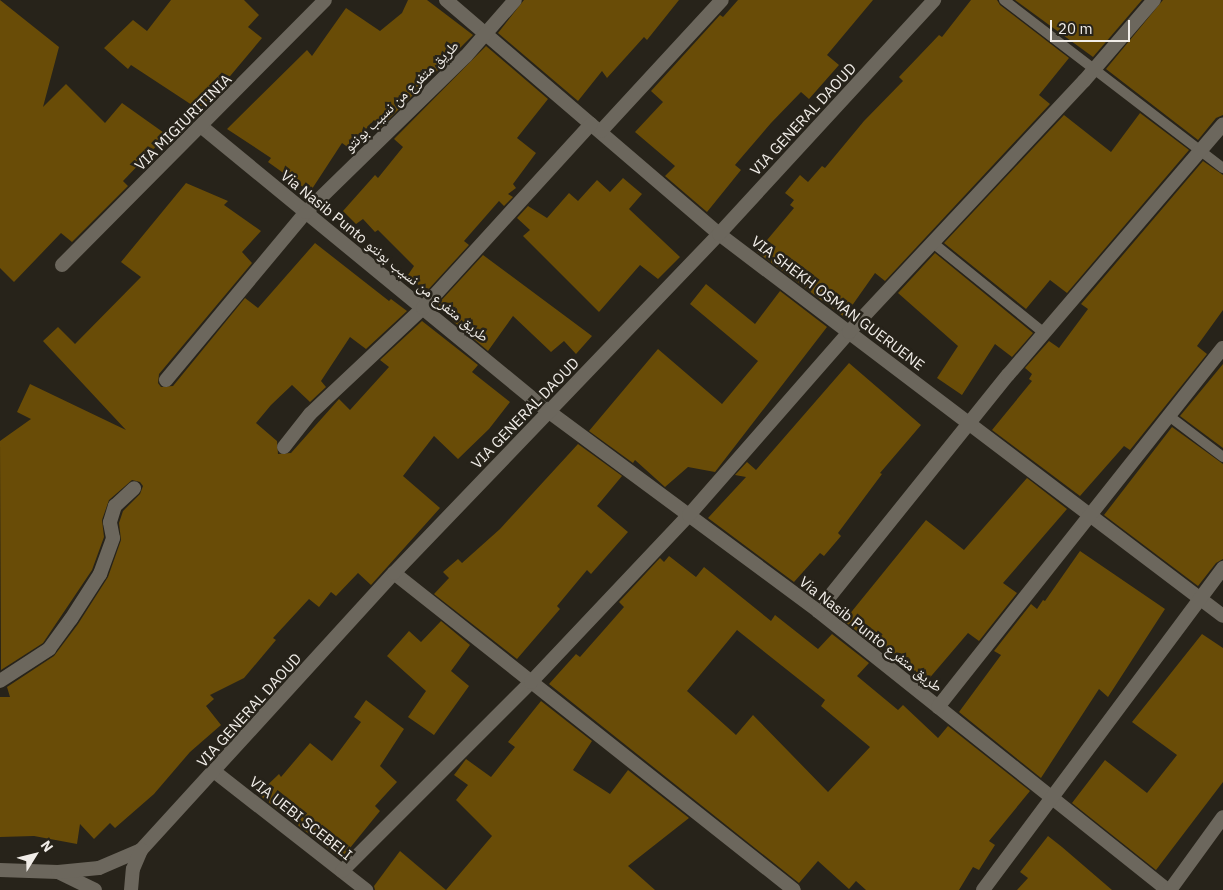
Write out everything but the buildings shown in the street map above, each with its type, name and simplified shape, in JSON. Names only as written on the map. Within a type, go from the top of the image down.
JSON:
[{"type":"street","name":"VIA MIGIURITINIA","points":[[62,265],[326,0]]},
{"type":"street","name":"VIA SHEKH OSMAN GUERUENE","points":[[446,0],[719,234],[1223,616]]},
{"type":"street","name":"طريق متفرع من نسيب بونتو","points":[[166,380],[306,212],[486,34],[515,0]]},
{"type":"street","points":[[284,447],[310,414],[423,308],[596,127],[722,0]]},
{"type":"street","name":"VIA GENERAL DAOUD","points":[[141,850],[215,772],[394,573],[719,234],[934,0]]},
{"type":"street","points":[[342,871],[531,682],[688,516],[849,332],[1095,69],[1154,0]]},
{"type":"street","points":[[818,611],[968,423],[1223,124]]},
{"type":"street","name":"Via Nasib Punto طريق متفرع من نسيب بونتو","points":[[202,126],[548,411]]},
{"type":"street","points":[[938,707],[1223,348]]},
{"type":"street","name":"Via Nasib Punto طريق متفرع","points":[[548,411],[818,611],[1169,890]]},
{"type":"street","points":[[0,681],[49,649],[71,619],[100,574],[113,538],[110,522],[115,506],[134,488]]},
{"type":"street","points":[[983,890],[1198,598],[1223,568]]},
{"type":"street","points":[[394,573],[794,890]]},
{"type":"street","name":"VIA UEBI SCEBELI","points":[[215,772],[366,890]]},
{"type":"street","points":[[1169,890],[1223,817]]},
{"type":"street","points":[[0,870],[58,872],[99,868],[141,850]]},
{"type":"street","points":[[130,890],[133,869],[141,850]]},
{"type":"street","points":[[58,872],[94,890]]},
{"type":"lane","points":[[1004,0],[1223,168]]},
{"type":"lane","points":[[932,243],[1044,333]]},
{"type":"lane","points":[[1169,416],[1223,457]]}]
